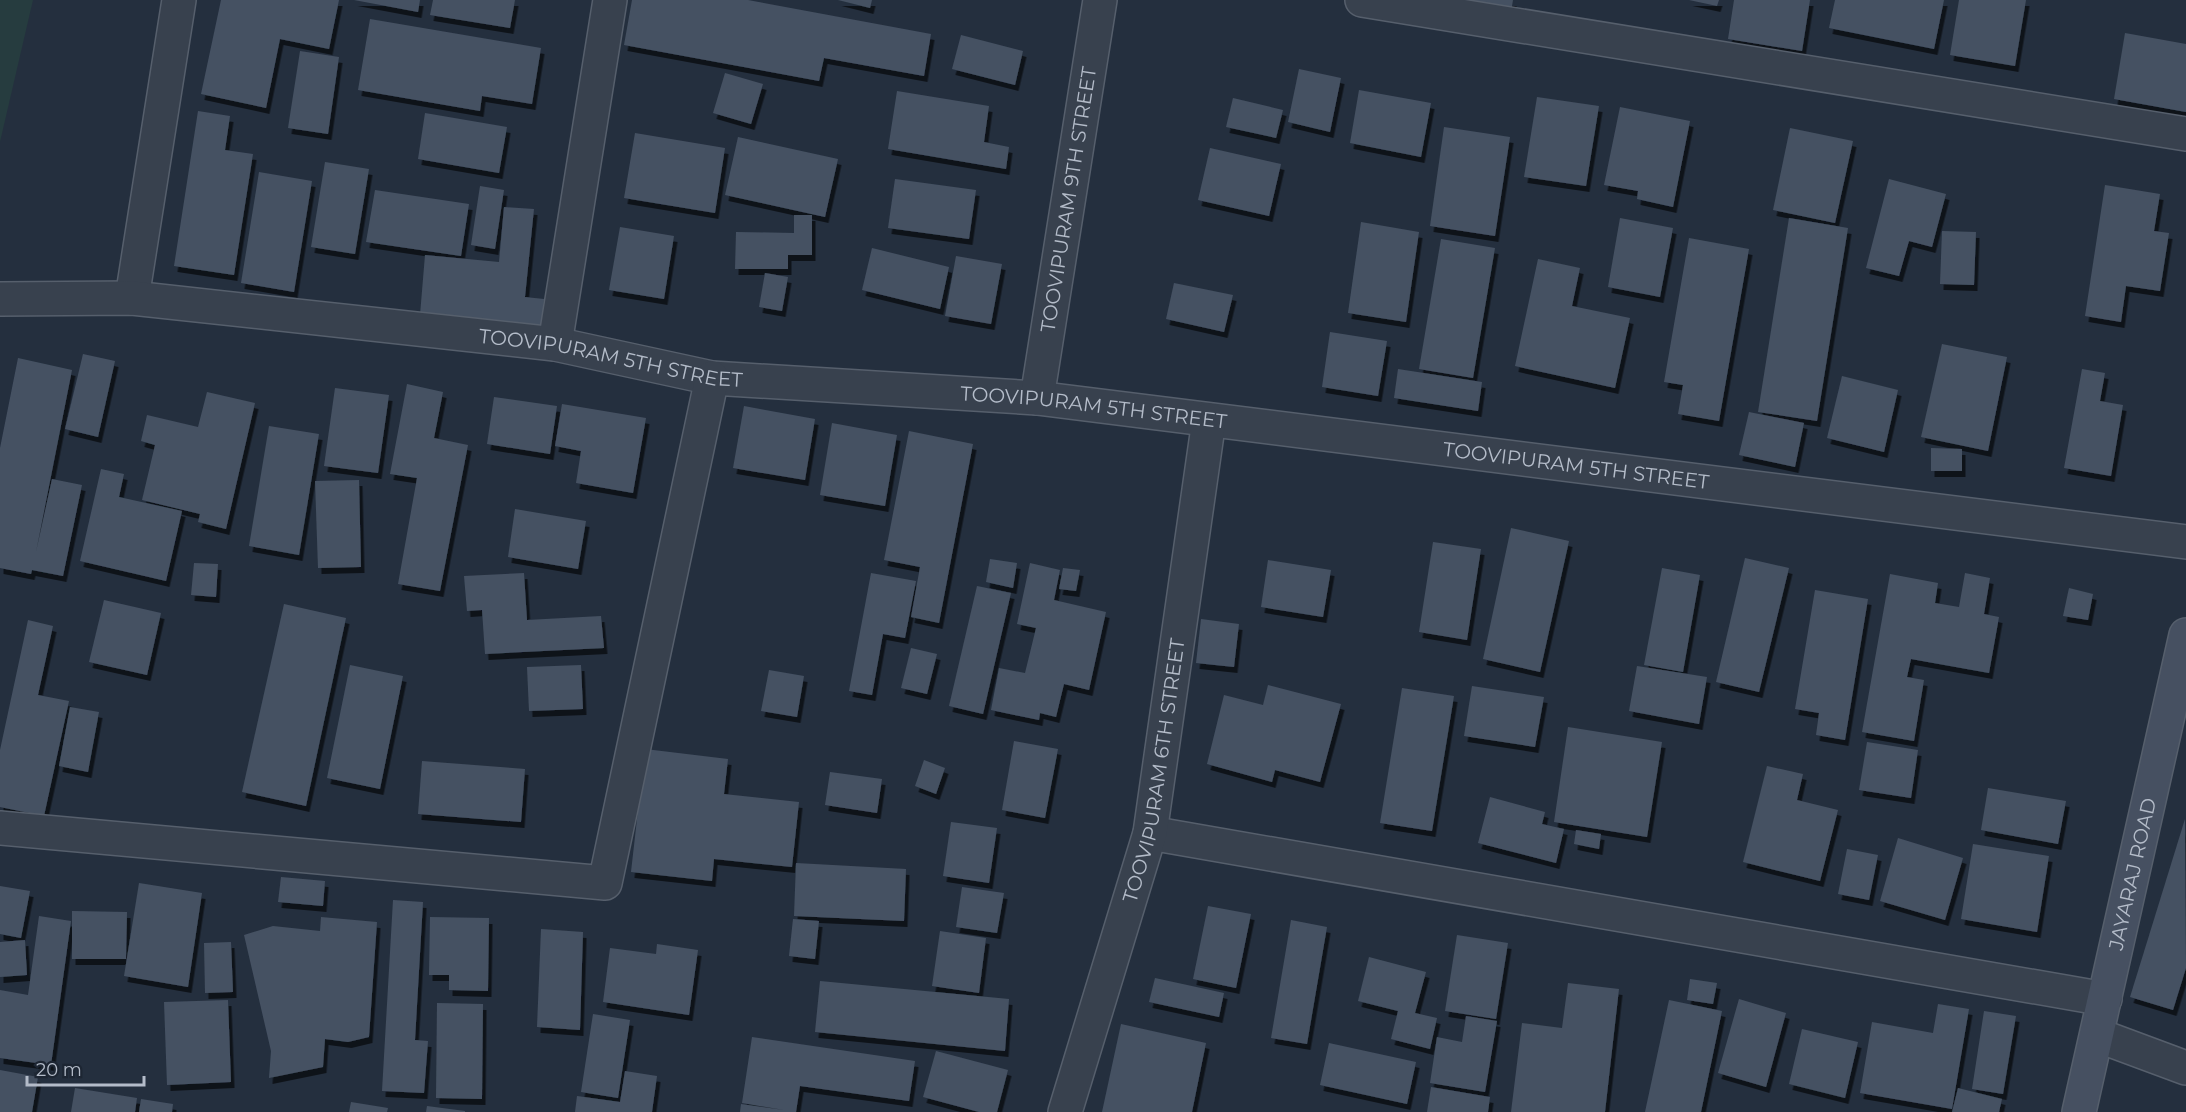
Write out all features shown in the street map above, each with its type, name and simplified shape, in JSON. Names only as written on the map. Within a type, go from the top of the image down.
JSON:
[{"type":"main road","name":"JAYARAJ ROAD","points":[[2079,1112],[2186,634]]},
{"type":"street","points":[[132,298],[179,0]]},
{"type":"street","points":[[555,344],[610,0]]},
{"type":"street","name":"TOOVIPURAM 9TH STREET","points":[[1037,398],[1100,0]]},
{"type":"street","points":[[1362,0],[2186,134]]},
{"type":"street","name":"TOOVIPURAM 5TH STREET","points":[[0,299],[132,298],[555,344],[712,378],[1037,398],[2186,542]]},
{"type":"street","points":[[0,828],[605,883],[712,378]]},
{"type":"street","name":"TOOVIPURAM 6TH STREET","points":[[1065,1112],[1150,833],[1209,420]]},
{"type":"street","points":[[1150,833],[2105,999]]},
{"type":"street","points":[[2097,1035],[2186,1068]]},
{"type":"green space","points":[[0,0],[33,0],[0,142]]},
{"type":"building","points":[[221,0],[339,0],[329,49],[280,39],[266,108],[201,94]]},
{"type":"building","points":[[354,0],[420,0],[418,12]]},
{"type":"building","points":[[433,0],[515,0],[510,28],[430,15]]},
{"type":"building","points":[[632,0],[748,0],[931,34],[924,76],[824,58],[819,81],[624,45]]},
{"type":"building","points":[[838,0],[872,0],[870,8]]},
{"type":"building","points":[[1461,0],[1513,0],[1511,12]]},
{"type":"building","points":[[1689,0],[1719,0],[1717,6]]},
{"type":"building","points":[[1734,0],[1810,0],[1802,51],[1728,39]]},
{"type":"building","points":[[1835,0],[1944,0],[1934,49],[1829,28]]},
{"type":"building","points":[[1959,0],[2026,0],[2015,66],[1950,55]]},
{"type":"building","points":[[370,19],[541,48],[532,104],[482,96],[480,111],[358,90]]},
{"type":"building","points":[[2125,33],[2186,44],[2186,112],[2114,99]]},
{"type":"building","points":[[961,35],[1023,51],[1015,85],[952,69]]},
{"type":"building","points":[[300,51],[339,57],[328,134],[288,128]]},
{"type":"building","points":[[1299,69],[1341,78],[1330,132],[1288,122]]},
{"type":"building","points":[[725,73],[763,84],[751,124],[713,113]]},
{"type":"building","points":[[1359,90],[1431,103],[1421,157],[1350,143]]},
{"type":"building","points":[[897,91],[989,106],[984,142],[1009,147],[1006,169],[888,149]]},
{"type":"building","points":[[1537,97],[1599,106],[1586,186],[1524,177]]},
{"type":"building","points":[[1233,98],[1283,110],[1276,138],[1226,127]]},
{"type":"building","points":[[1620,107],[1690,121],[1673,207],[1637,199],[1638,191],[1604,185]]},
{"type":"building","points":[[198,111],[230,116],[225,150],[253,154],[234,275],[174,266]]},
{"type":"building","points":[[425,113],[507,127],[499,173],[418,159]]},
{"type":"building","points":[[1444,127],[1510,137],[1495,236],[1430,226]]},
{"type":"building","points":[[1790,128],[1853,141],[1835,223],[1773,210]]},
{"type":"building","points":[[635,133],[725,148],[715,213],[624,198]]},
{"type":"building","points":[[738,137],[838,159],[825,217],[725,195]]},
{"type":"building","points":[[1210,148],[1281,164],[1269,216],[1198,200]]},
{"type":"building","points":[[325,162],[369,169],[355,254],[311,247]]},
{"type":"building","points":[[259,172],[312,181],[294,292],[241,283]]},
{"type":"building","points":[[895,179],[976,190],[969,239],[888,228]]},
{"type":"building","points":[[1889,179],[1946,194],[1932,247],[1909,241],[1899,276],[1866,268]]},
{"type":"building","points":[[2105,185],[2160,194],[2154,231],[2169,233],[2160,291],[2126,286],[2121,322],[2085,316]]},
{"type":"building","points":[[480,186],[504,190],[495,249],[471,245]]},
{"type":"building","points":[[375,190],[469,204],[461,256],[366,242]]},
{"type":"building","points":[[504,207],[534,209],[525,297],[544,299],[542,327],[420,315],[425,255],[499,262]]},
{"type":"building","points":[[794,215],[812,215],[812,255],[788,255],[788,269],[735,269],[736,232],[794,233]]},
{"type":"building","points":[[1620,218],[1673,228],[1660,297],[1608,287]]},
{"type":"building","points":[[1789,218],[1848,228],[1817,421],[1758,412]]},
{"type":"building","points":[[1361,222],[1419,232],[1406,322],[1348,313]]},
{"type":"building","points":[[620,227],[674,236],[664,299],[609,290]]},
{"type":"building","points":[[1942,231],[1976,232],[1974,285],[1940,284]]},
{"type":"building","points":[[1689,238],[1749,249],[1719,421],[1678,414],[1683,385],[1664,382]]},
{"type":"building","points":[[1441,239],[1495,248],[1473,378],[1419,369]]},
{"type":"building","points":[[872,248],[949,267],[940,309],[862,290]]},
{"type":"building","points":[[956,256],[1002,264],[991,324],[945,316]]},
{"type":"building","points":[[1538,259],[1580,268],[1572,306],[1630,318],[1615,388],[1515,366]]},
{"type":"building","points":[[765,273],[788,277],[782,311],[759,307]]},
{"type":"building","points":[[1174,283],[1233,295],[1224,332],[1166,319]]},
{"type":"building","points":[[1330,332],[1387,341],[1378,396],[1322,387]]},
{"type":"building","points":[[1942,344],[2007,357],[1988,451],[1921,437]]},
{"type":"building","points":[[83,354],[115,361],[98,437],[65,429]]},
{"type":"building","points":[[18,358],[72,370],[36,552],[52,479],[82,485],[63,576],[32,570],[31,574],[0,568],[0,448]]},
{"type":"building","points":[[1398,369],[1482,382],[1478,411],[1394,398]]},
{"type":"building","points":[[2082,369],[2105,373],[2100,401],[2123,405],[2111,476],[2064,468]]},
{"type":"building","points":[[1842,376],[1898,390],[1884,452],[1827,438]]},
{"type":"building","points":[[407,384],[443,392],[434,438],[468,445],[440,591],[398,584],[417,478],[390,474]]},
{"type":"building","points":[[335,388],[389,395],[378,473],[324,466]]},
{"type":"building","points":[[207,392],[255,403],[226,529],[198,522],[200,514],[142,500],[155,445],[141,441],[147,415],[198,427]]},
{"type":"building","points":[[494,397],[557,406],[550,454],[487,444]]},
{"type":"building","points":[[562,404],[646,418],[633,493],[576,483],[581,451],[555,446]]},
{"type":"building","points":[[744,406],[815,419],[805,480],[733,468]]},
{"type":"building","points":[[1749,412],[1804,423],[1795,467],[1739,455]]},
{"type":"building","points":[[832,423],[897,435],[885,506],[820,495]]},
{"type":"building","points":[[269,426],[319,434],[299,555],[249,546]]},
{"type":"building","points":[[909,431],[973,444],[939,623],[911,617],[920,567],[884,560]]},
{"type":"building","points":[[1931,448],[1962,449],[1962,471],[1931,471]]},
{"type":"building","points":[[101,469],[124,474],[119,497],[182,511],[166,581],[80,561]]},
{"type":"building","points":[[359,480],[361,567],[318,568],[315,481]]},
{"type":"building","points":[[515,509],[586,521],[578,569],[508,557]]},
{"type":"building","points":[[1511,528],[1569,541],[1540,672],[1483,659]]},
{"type":"building","points":[[1433,542],[1481,549],[1467,640],[1419,632]]},
{"type":"building","points":[[1745,558],[1789,568],[1759,692],[1716,682]]},
{"type":"building","points":[[990,559],[1017,563],[1013,588],[986,582]]},
{"type":"building","points":[[1268,560],[1331,570],[1323,617],[1261,607]]},
{"type":"building","points":[[194,563],[218,564],[216,597],[191,595]]},
{"type":"building","points":[[1030,563],[1060,570],[1054,600],[1106,612],[1089,690],[1064,684],[1056,717],[1040,713],[1039,720],[991,710],[999,668],[1025,673],[1036,628],[1017,624]]},
{"type":"building","points":[[1063,568],[1080,570],[1076,591],[1059,589]]},
{"type":"building","points":[[1662,568],[1700,575],[1683,672],[1644,665]]},
{"type":"building","points":[[524,573],[527,620],[601,616],[604,648],[485,654],[482,610],[467,611],[464,576]]},
{"type":"building","points":[[871,573],[916,581],[905,638],[883,634],[872,695],[849,691]]},
{"type":"building","points":[[1965,573],[1990,578],[1984,614],[1999,617],[1989,673],[1911,659],[1907,677],[1924,680],[1914,741],[1862,732],[1890,574],[1938,583],[1935,603],[1959,607]]},
{"type":"building","points":[[977,586],[1011,593],[983,714],[949,706]]},
{"type":"building","points":[[2069,588],[2093,594],[2088,620],[2063,616]]},
{"type":"building","points":[[1815,590],[1868,599],[1845,740],[1816,735],[1819,713],[1795,709]]},
{"type":"building","points":[[104,600],[161,613],[147,675],[89,662]]},
{"type":"building","points":[[284,604],[346,618],[306,806],[242,792]]},
{"type":"building","points":[[1201,619],[1239,624],[1234,667],[1196,663]]},
{"type":"building","points":[[28,620],[53,626],[38,695],[69,701],[44,816],[0,807],[0,750]]},
{"type":"building","points":[[911,648],[937,654],[927,694],[901,688]]},
{"type":"building","points":[[350,665],[403,676],[380,789],[327,778]]},
{"type":"building","points":[[581,665],[583,709],[529,711],[527,667]]},
{"type":"building","points":[[1637,666],[1707,677],[1699,724],[1629,711]]},
{"type":"building","points":[[769,670],[804,676],[797,717],[761,711]]},
{"type":"building","points":[[1268,685],[1341,704],[1320,782],[1275,770],[1272,782],[1207,764],[1224,695],[1263,705]]},
{"type":"building","points":[[1472,686],[1544,697],[1535,747],[1464,736]]},
{"type":"building","points":[[1402,688],[1454,696],[1432,831],[1380,823]]},
{"type":"building","points":[[70,707],[99,712],[88,772],[59,766]]},
{"type":"building","points":[[1568,727],[1662,742],[1647,837],[1554,822]]},
{"type":"building","points":[[1014,741],[1058,749],[1045,818],[1002,810]]},
{"type":"building","points":[[1867,742],[1918,750],[1911,798],[1859,790]]},
{"type":"building","points":[[645,749],[728,759],[724,794],[799,802],[792,867],[714,859],[712,881],[631,872]]},
{"type":"building","points":[[924,760],[945,768],[936,794],[915,786]]},
{"type":"building","points":[[422,761],[525,769],[521,822],[418,814]]},
{"type":"building","points":[[1767,766],[1803,774],[1797,800],[1838,810],[1820,881],[1743,862]]},
{"type":"building","points":[[830,772],[882,779],[877,813],[825,805]]},
{"type":"building","points":[[1988,788],[2066,801],[2058,844],[1981,830]]},
{"type":"building","points":[[1490,797],[1545,812],[1542,824],[1564,829],[1556,863],[1478,843]]},
{"type":"building","points":[[2185,819],[2186,968],[2173,1010],[2130,997]]},
{"type":"building","points":[[951,822],[997,828],[989,883],[943,876]]},
{"type":"building","points":[[1576,830],[1601,834],[1599,849],[1574,844]]},
{"type":"building","points":[[1898,838],[1963,858],[1945,920],[1880,901]]},
{"type":"building","points":[[1973,844],[2049,856],[2037,932],[1961,919]]},
{"type":"building","points":[[1847,849],[1878,855],[1869,900],[1838,894]]},
{"type":"building","points":[[796,863],[906,869],[904,921],[794,916]]},
{"type":"building","points":[[281,877],[325,881],[323,906],[278,902]]},
{"type":"building","points":[[139,883],[202,893],[188,987],[124,976]]},
{"type":"building","points":[[0,886],[30,891],[21,938],[0,934]]},
{"type":"building","points":[[962,887],[1004,893],[997,933],[956,927]]},
{"type":"building","points":[[393,900],[423,902],[415,1040],[428,1041],[424,1093],[382,1091]]},
{"type":"building","points":[[1208,906],[1251,914],[1236,988],[1193,979]]},
{"type":"building","points":[[72,911],[127,912],[126,959],[72,959]]},
{"type":"building","points":[[39,916],[71,921],[51,1065],[0,1058],[0,990],[28,995]]},
{"type":"building","points":[[321,917],[377,922],[369,1037],[348,1042],[325,1039],[323,1067],[269,1078],[271,1051],[244,935],[273,926],[320,931]]},
{"type":"building","points":[[430,917],[489,918],[488,991],[449,990],[449,975],[429,975]]},
{"type":"building","points":[[793,919],[819,921],[815,959],[789,956]]},
{"type":"building","points":[[1291,920],[1327,927],[1307,1044],[1271,1038]]},
{"type":"building","points":[[541,929],[583,932],[580,1030],[537,1027]]},
{"type":"building","points":[[940,931],[986,938],[979,993],[932,986]]},
{"type":"building","points":[[1457,935],[1508,943],[1496,1019],[1445,1011]]},
{"type":"building","points":[[25,940],[27,975],[0,977],[0,942]]},
{"type":"building","points":[[231,942],[233,992],[205,993],[204,943]]},
{"type":"building","points":[[657,944],[698,950],[689,1015],[603,1002],[610,948],[656,954]]},
{"type":"building","points":[[1369,957],[1426,972],[1415,1013],[1437,1018],[1430,1049],[1391,1039],[1398,1011],[1358,1001]]},
{"type":"building","points":[[1155,978],[1224,993],[1219,1017],[1149,1002]]},
{"type":"building","points":[[1690,979],[1717,983],[1713,1004],[1687,1000]]},
{"type":"building","points":[[820,981],[1009,999],[1005,1051],[815,1032]]},
{"type":"building","points":[[1568,983],[1619,989],[1605,1112],[1511,1112],[1522,1023],[1562,1028]]},
{"type":"building","points":[[1739,999],[1786,1013],[1766,1087],[1718,1073]]},
{"type":"building","points":[[228,1000],[231,1082],[167,1085],[164,1002]]},
{"type":"building","points":[[1669,1000],[1722,1011],[1701,1112],[1645,1112]]},
{"type":"building","points":[[437,1003],[483,1004],[482,1099],[436,1098]]},
{"type":"building","points":[[1938,1004],[1969,1009],[1952,1109],[1860,1093],[1872,1022],[1933,1033]]},
{"type":"building","points":[[1984,1011],[2016,1016],[2003,1094],[1972,1089]]},
{"type":"building","points":[[593,1014],[630,1020],[618,1098],[581,1092]]},
{"type":"building","points":[[1466,1016],[1497,1021],[1485,1092],[1430,1083],[1437,1037],[1462,1042]]},
{"type":"building","points":[[1121,1024],[1206,1043],[1192,1112],[1102,1112]]},
{"type":"building","points":[[1802,1029],[1858,1042],[1845,1098],[1789,1084]]},
{"type":"building","points":[[752,1037],[915,1061],[909,1101],[800,1086],[796,1112],[740,1112],[741,1104],[784,1110],[742,1103]]},
{"type":"building","points":[[1329,1043],[1416,1062],[1407,1104],[1320,1085]]},
{"type":"building","points":[[936,1051],[1008,1070],[997,1112],[979,1112],[923,1097]]},
{"type":"building","points":[[0,1070],[38,1077],[32,1112],[0,1112]]},
{"type":"building","points":[[625,1071],[657,1076],[652,1112],[575,1112],[577,1096],[620,1102]]},
{"type":"building","points":[[1431,1087],[1490,1097],[1488,1112],[1427,1112]]},
{"type":"building","points":[[75,1088],[137,1098],[135,1112],[71,1112]]},
{"type":"building","points":[[1958,1088],[2002,1099],[1999,1112],[1952,1112]]},
{"type":"building","points":[[141,1099],[173,1104],[172,1112],[139,1112]]},
{"type":"building","points":[[351,1102],[388,1108],[387,1112],[349,1112]]},
{"type":"building","points":[[427,1106],[465,1111],[465,1112],[426,1112]]}]
